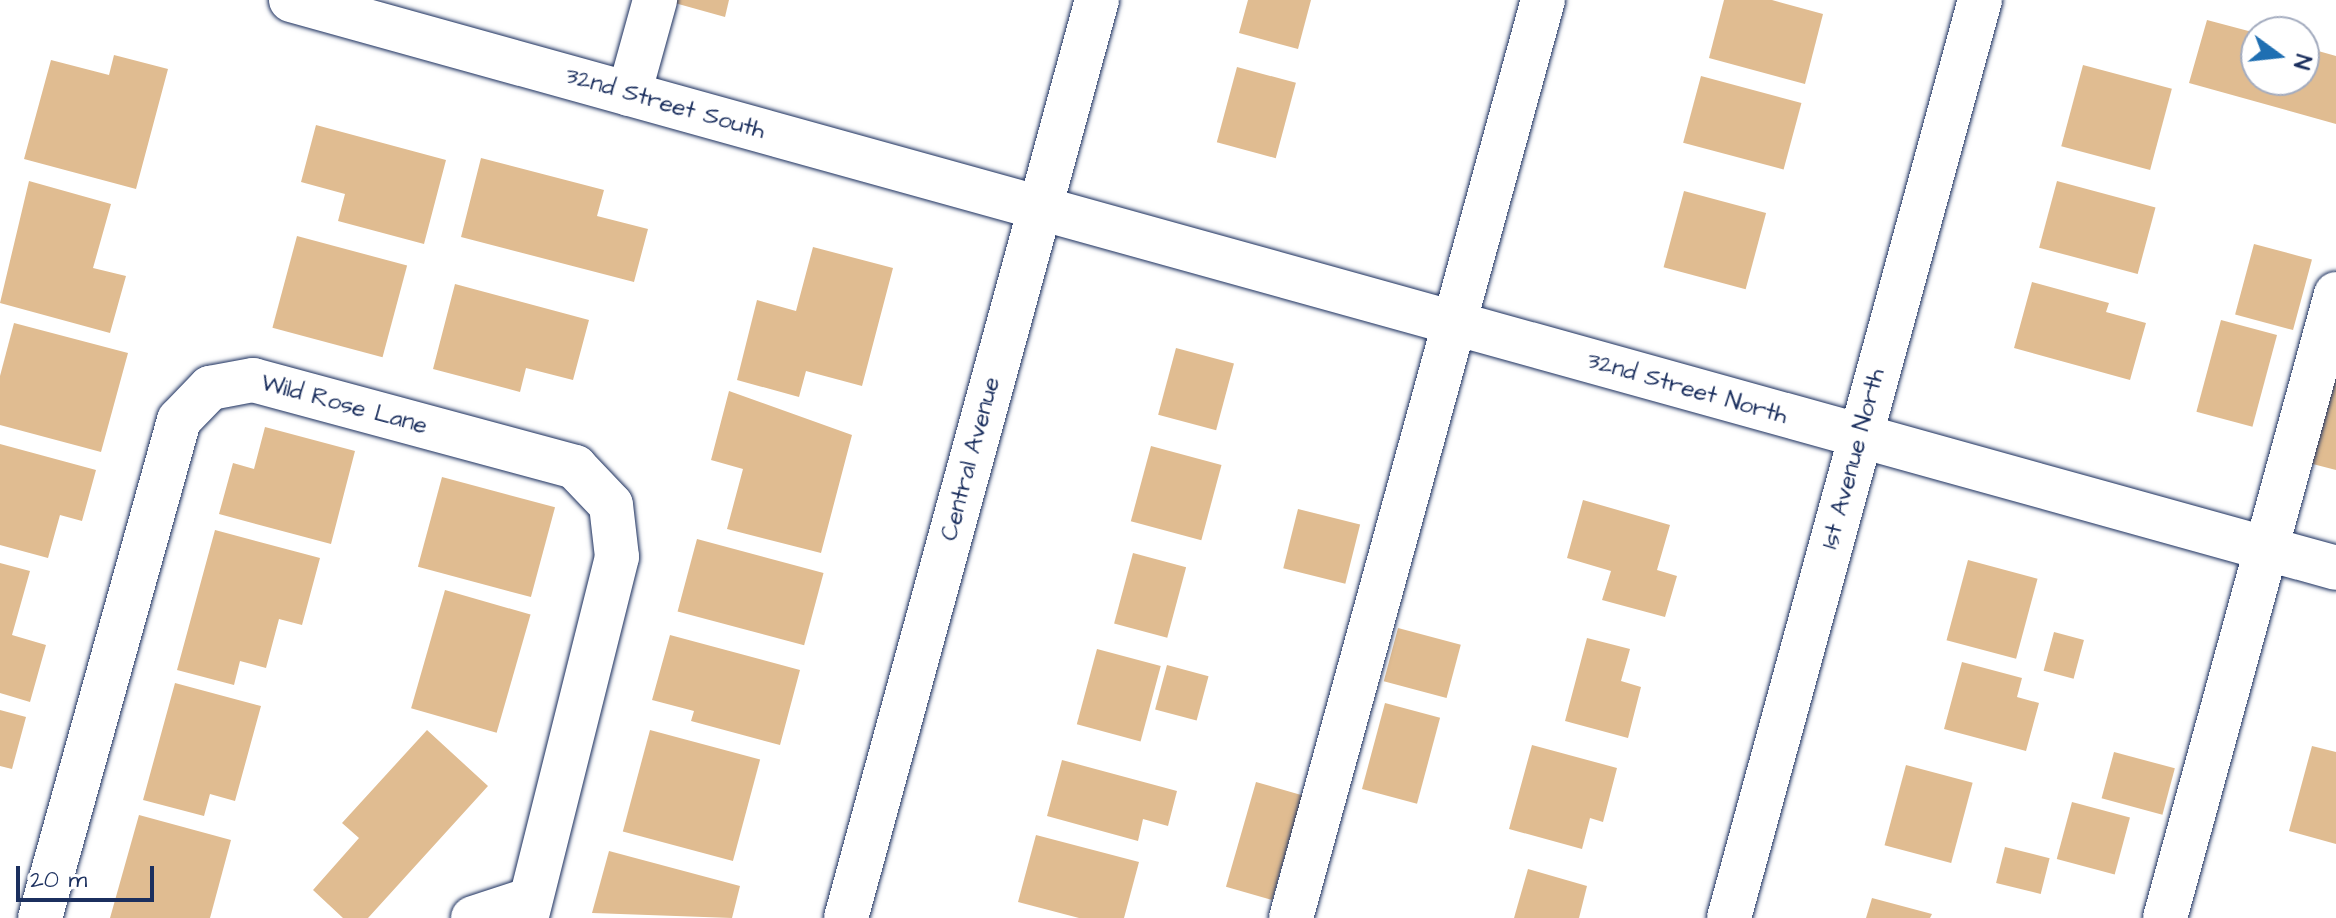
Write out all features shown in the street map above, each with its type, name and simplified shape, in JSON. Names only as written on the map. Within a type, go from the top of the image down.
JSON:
[{"type":"street","name":"32nd Street South","points":[[291,0],[1039,208]]},
{"type":"street","points":[[629,94],[655,0]]},
{"type":"street","name":"Central Avenue","points":[[846,918],[1097,0]]},
{"type":"street","points":[[1291,918],[1543,0]]},
{"type":"street","name":"1st Avenue North","points":[[1729,918],[1980,0]]},
{"type":"street","name":"32nd Street North","points":[[1039,208],[2336,568]]},
{"type":"street","points":[[2165,918],[2336,294]]},
{"type":"street","name":"Wild Rose Lane","points":[[40,918],[179,420],[192,402],[231,380],[253,380],[575,467],[611,505],[617,557],[525,910],[473,918]]},
{"type":"building","points":[[664,0],[729,0],[725,17]]},
{"type":"building","points":[[1248,0],[1311,0],[1298,49],[1239,33]]},
{"type":"building","points":[[1724,0],[1772,0],[1823,14],[1805,84],[1709,58]]},
{"type":"building","points":[[2207,20],[2240,29],[2240,96],[2320,96],[2320,52],[2336,56],[2336,124],[2189,83]]},
{"type":"building","points":[[114,55],[168,69],[136,189],[24,159],[51,60],[109,75]]},
{"type":"building","points":[[2083,65],[2172,89],[2150,170],[2061,146]]},
{"type":"building","points":[[1237,67],[1296,83],[1276,158],[1217,142]]},
{"type":"building","points":[[1701,76],[1801,103],[1784,170],[1683,143]]},
{"type":"building","points":[[316,125],[446,160],[424,244],[338,221],[345,194],[301,182]]},
{"type":"building","points":[[481,158],[604,190],[597,216],[648,229],[634,282],[461,237]]},
{"type":"building","points":[[29,181],[111,204],[93,268],[126,276],[110,333],[0,303]]},
{"type":"building","points":[[2057,181],[2156,207],[2138,274],[2039,248]]},
{"type":"building","points":[[1684,191],[1766,213],[1746,289],[1664,267]]},
{"type":"building","points":[[297,236],[407,266],[383,357],[272,328]]},
{"type":"building","points":[[2254,244],[2312,260],[2293,330],[2235,315]]},
{"type":"building","points":[[813,247],[893,268],[862,386],[806,371],[799,397],[737,380],[757,300],[796,311]]},
{"type":"building","points":[[2032,282],[2109,303],[2106,312],[2146,323],[2130,380],[2014,348]]},
{"type":"building","points":[[455,284],[589,320],[573,380],[526,368],[520,392],[433,369]]},
{"type":"building","points":[[2221,320],[2277,335],[2252,427],[2196,412]]},
{"type":"building","points":[[14,323],[128,353],[101,452],[0,425],[0,376]]},
{"type":"building","points":[[1176,348],[1234,364],[1216,430],[1158,415]]},
{"type":"building","points":[[2336,376],[2336,470],[2305,462]]},
{"type":"building","points":[[729,391],[852,435],[821,553],[727,529],[743,469],[711,460]]},
{"type":"building","points":[[265,427],[355,451],[331,544],[219,514],[233,463],[254,469]]},
{"type":"building","points":[[0,444],[96,470],[82,521],[60,515],[48,558],[0,545]]},
{"type":"building","points":[[1151,446],[1222,465],[1201,540],[1131,521]]},
{"type":"building","points":[[442,477],[555,507],[531,597],[418,567]]},
{"type":"building","points":[[1583,500],[1670,525],[1657,570],[1677,576],[1665,617],[1602,600],[1611,571],[1567,558]]},
{"type":"building","points":[[1298,509],[1360,524],[1345,584],[1283,568]]},
{"type":"building","points":[[215,530],[320,558],[302,625],[279,619],[266,668],[240,661],[234,685],[177,670]]},
{"type":"building","points":[[697,539],[824,573],[804,645],[678,611]]},
{"type":"building","points":[[1133,553],[1186,567],[1167,638],[1114,624]]},
{"type":"building","points":[[1968,560],[2038,579],[2016,659],[1947,640]]},
{"type":"building","points":[[0,563],[30,571],[12,635],[46,645],[30,702],[0,693]]},
{"type":"building","points":[[445,590],[531,615],[497,733],[411,708]]},
{"type":"building","points":[[1398,628],[1461,645],[1447,698],[1384,681]]},
{"type":"building","points":[[2054,632],[2084,640],[2074,679],[2044,671]]},
{"type":"building","points":[[670,635],[800,670],[780,745],[691,721],[694,711],[652,700]]},
{"type":"building","points":[[1587,638],[1630,649],[1621,681],[1641,687],[1628,738],[1565,721]]},
{"type":"building","points":[[1097,649],[1161,666],[1141,741],[1077,724]]},
{"type":"building","points":[[1962,662],[2022,678],[2017,697],[2039,703],[2026,751],[1944,729]]},
{"type":"building","points":[[1167,665],[1209,676],[1197,721],[1155,709]]},
{"type":"building","points":[[175,683],[261,706],[235,801],[210,794],[204,816],[143,800]]},
{"type":"building","points":[[1385,703],[1440,718],[1417,804],[1362,789]]},
{"type":"building","points":[[0,710],[26,717],[12,769],[0,766]]},
{"type":"building","points":[[427,730],[488,786],[368,918],[343,918],[313,890],[359,838],[342,823]]},
{"type":"building","points":[[650,730],[760,760],[733,861],[623,831]]},
{"type":"building","points":[[1532,745],[1617,768],[1603,822],[1590,818],[1582,849],[1509,829]]},
{"type":"building","points":[[2312,746],[2336,752],[2336,844],[2289,831]]},
{"type":"building","points":[[2114,752],[2175,768],[2162,815],[2102,798]]},
{"type":"building","points":[[1062,760],[1177,791],[1168,826],[1143,819],[1138,841],[1047,816]]},
{"type":"building","points":[[1906,765],[1973,783],[1951,863],[1885,845]]},
{"type":"building","points":[[1256,782],[1302,795],[1272,900],[1226,887]]},
{"type":"building","points":[[2072,802],[2130,818],[2115,875],[2057,859]]},
{"type":"building","points":[[139,815],[231,840],[210,918],[110,918]]},
{"type":"building","points":[[1036,835],[1139,862],[1124,918],[1079,918],[1018,902]]},
{"type":"building","points":[[2005,847],[2050,858],[2041,894],[1996,883]]},
{"type":"building","points":[[609,851],[740,886],[732,918],[592,913]]},
{"type":"building","points":[[1528,869],[1587,886],[1579,918],[1514,918]]},
{"type":"building","points":[[1872,898],[1932,914],[1930,918],[1866,918]]}]
